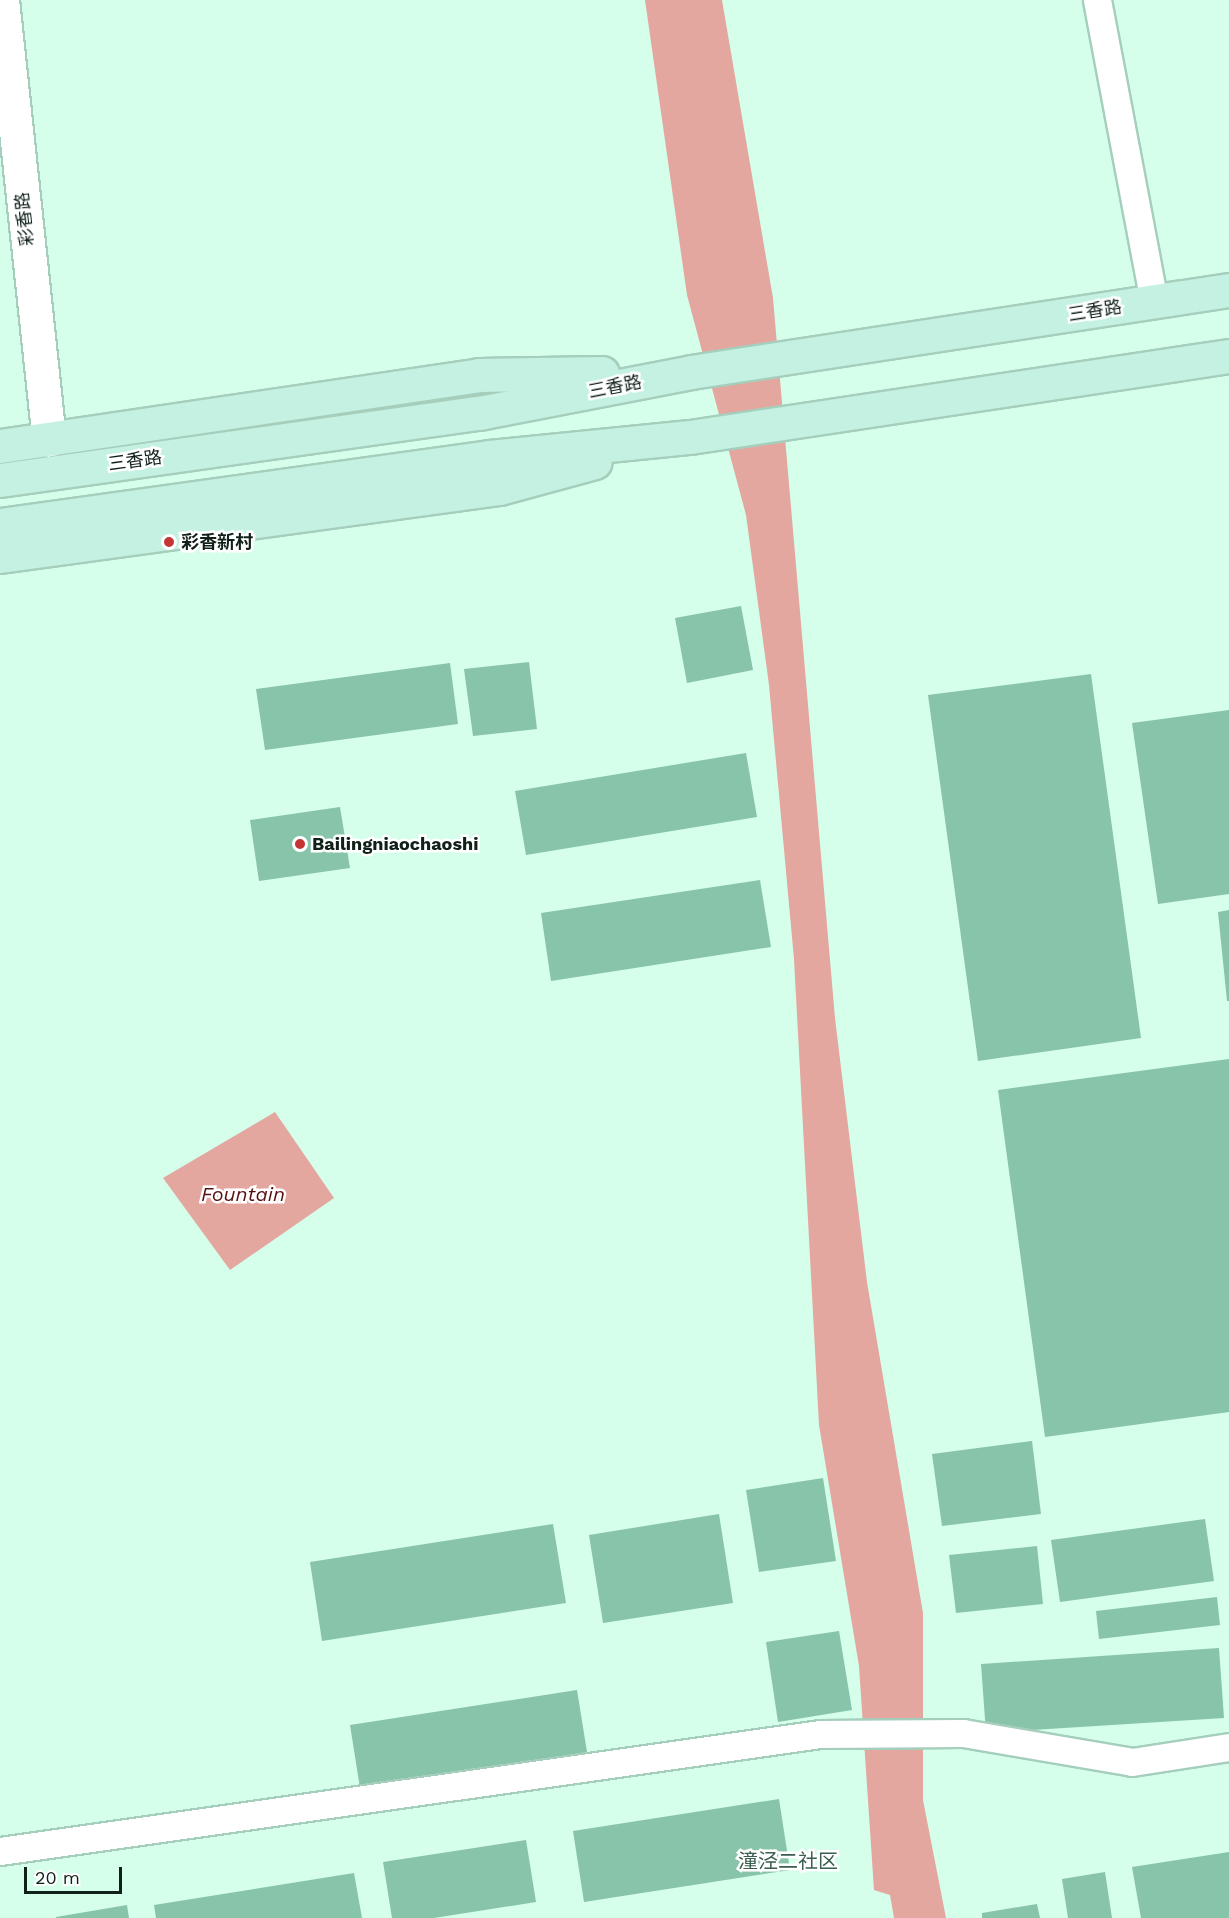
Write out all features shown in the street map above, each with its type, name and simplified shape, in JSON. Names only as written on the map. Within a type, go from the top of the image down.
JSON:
[{"type":"main road","name":"三香路","points":[[0,480],[479,413],[694,372],[1229,290]]},
{"type":"main road","points":[[0,525],[489,457],[695,436],[1229,356]]},
{"type":"main road","points":[[0,446],[479,375],[694,372]]},
{"type":"main road","points":[[0,556],[499,488],[695,436]]},
{"type":"street","name":"彩香路","points":[[2,0],[49,439]]},
{"type":"street","points":[[1097,0],[1154,302]]},
{"type":"street","points":[[0,1851],[861,1731],[930,1732],[1132,1762],[1229,1747]]},
{"type":"water","points":[[645,0],[722,0],[773,298],[835,1018],[867,1282],[923,1613],[923,1800],[946,1918],[894,1918],[890,1895],[874,1890],[859,1666],[819,1425],[794,959],[769,685],[746,515],[687,295]]},
{"type":"water","name":"Fountain","points":[[275,1112],[334,1198],[230,1270],[163,1178]]},
{"type":"building","points":[[741,606],[753,670],[687,683],[675,618]]},
{"type":"building","points":[[529,662],[537,729],[473,736],[464,669]]},
{"type":"building","points":[[450,663],[458,724],[265,750],[256,689]]},
{"type":"building","points":[[1091,674],[1141,1038],[978,1061],[928,695]]},
{"type":"building","points":[[1229,710],[1229,894],[1158,904],[1132,723]]},
{"type":"building","points":[[746,753],[757,817],[526,855],[515,791]]},
{"type":"building","name":"Bailingniaochaoshi","points":[[340,807],[350,868],[259,881],[250,820]]},
{"type":"building","points":[[760,880],[771,947],[551,981],[541,913]]},
{"type":"building","points":[[1229,910],[1229,1001],[1227,1001],[1218,912]]},
{"type":"building","points":[[1229,1059],[1229,1412],[1045,1437],[998,1090]]},
{"type":"building","points":[[1032,1441],[1041,1514],[942,1526],[932,1454]]},
{"type":"building","points":[[823,1478],[836,1561],[759,1572],[746,1490]]},
{"type":"building","points":[[719,1514],[733,1603],[603,1623],[589,1535]]},
{"type":"building","points":[[1205,1519],[1214,1581],[1060,1602],[1051,1540]]},
{"type":"building","points":[[553,1524],[566,1603],[322,1641],[310,1562]]},
{"type":"building","points":[[1037,1546],[1043,1604],[956,1613],[949,1555]]},
{"type":"building","points":[[1217,1597],[1220,1625],[1099,1639],[1096,1611]]},
{"type":"building","points":[[839,1631],[852,1710],[778,1722],[766,1642]]},
{"type":"building","points":[[1219,1648],[1224,1718],[986,1733],[981,1664]]},
{"type":"building","points":[[577,1690],[587,1752],[360,1788],[350,1725]]},
{"type":"building","points":[[779,1799],[790,1870],[584,1902],[573,1831]]},
{"type":"building","points":[[526,1840],[536,1902],[434,1918],[392,1918],[383,1862]]},
{"type":"building","points":[[1229,1852],[1229,1918],[1141,1918],[1132,1867]]},
{"type":"building","points":[[1105,1872],[1112,1918],[1068,1918],[1062,1879]]},
{"type":"building","points":[[354,1873],[362,1918],[156,1918],[154,1905]]},
{"type":"building","points":[[1037,1904],[1040,1918],[982,1918],[982,1913]]},
{"type":"building","points":[[127,1905],[129,1918],[56,1918],[56,1917]]},
{"type":"place","name":"彩香新村","points":[[169,542]]},
{"type":"place","name":"Bailingniaochaoshi","points":[[300,844]]},
{"type":"district","name":"潼泾二社区","points":[[788,1861]]}]
